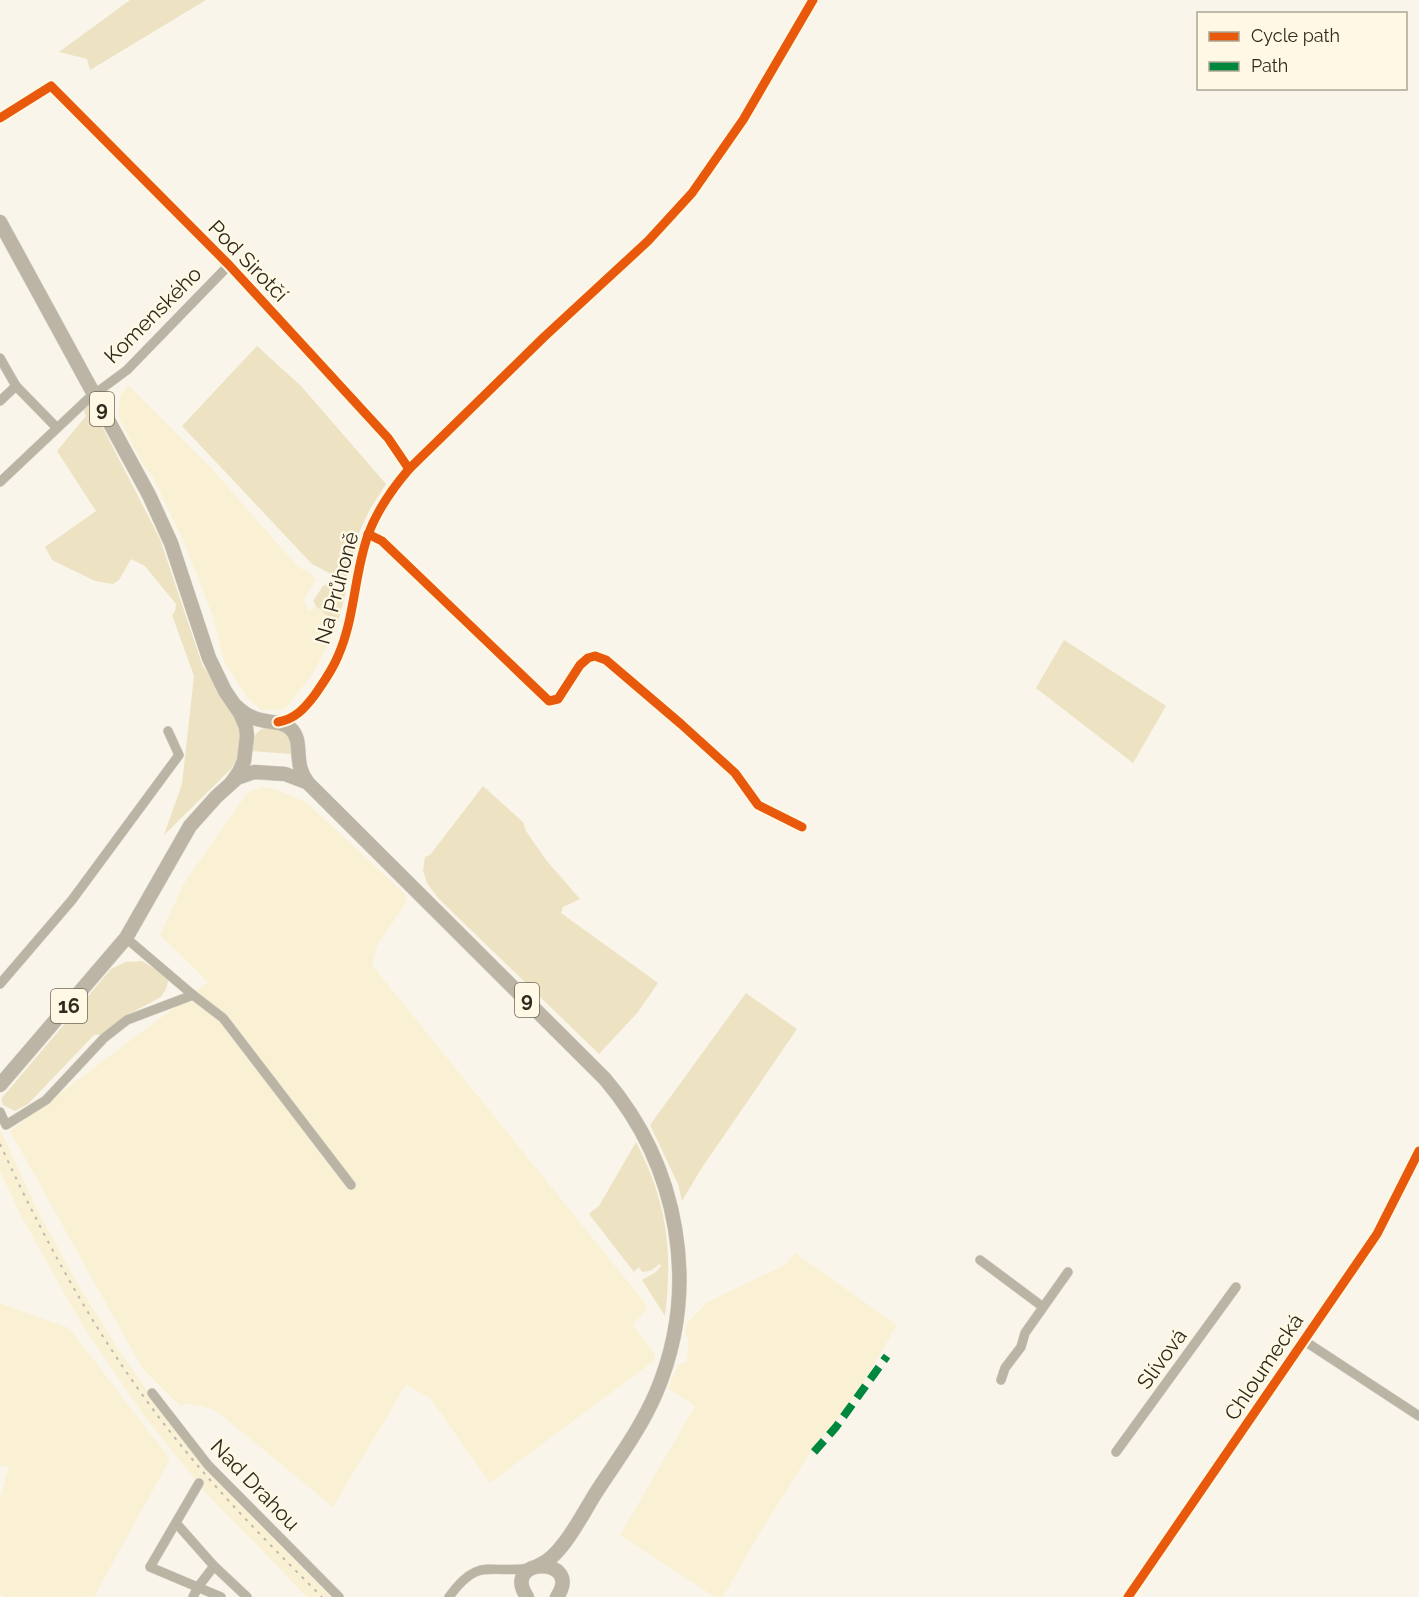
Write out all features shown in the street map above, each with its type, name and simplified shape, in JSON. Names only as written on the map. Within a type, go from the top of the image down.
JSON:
[{"type":"main road","name":"9","points":[[0,222],[149,495],[178,563],[209,658],[246,727],[246,745],[251,764],[263,772],[292,775],[308,783]]},
{"type":"main road","points":[[236,706],[248,716],[290,728],[297,739]]},
{"type":"main road","points":[[246,745],[255,727],[274,722]]},
{"type":"main road","name":"9","points":[[297,739],[299,768],[308,783],[605,1078],[641,1130],[663,1178],[672,1211],[679,1261],[677,1313],[669,1354],[655,1394],[639,1427],[563,1544],[550,1559],[525,1574],[525,1593]]},
{"type":"main road","name":"16","points":[[232,782],[242,766],[246,745]]},
{"type":"main road","points":[[278,773],[290,766],[297,754]]},
{"type":"main road","name":"16","points":[[0,1085],[126,938],[190,826],[206,806],[232,782],[249,773],[263,772]]},
{"type":"main road","name":"9","points":[[557,1597],[561,1590],[558,1563],[563,1544]]},
{"type":"main road","points":[[536,1566],[550,1566],[572,1596]]},
{"type":"street","name":"Na Průhoně","points":[[297,739],[298,724],[305,708],[329,674],[339,655],[349,622],[368,534],[384,502],[409,469],[544,337],[648,241],[692,193],[743,120],[813,0]]},
{"type":"street","name":"Pod Sirotčí","points":[[0,118],[51,86],[229,265],[388,438],[409,469]]},
{"type":"street","name":"Komenského","points":[[100,390],[127,370],[229,265]]},
{"type":"street","points":[[0,358],[16,386],[56,427]]},
{"type":"street","points":[[0,401],[16,386]]},
{"type":"street","points":[[0,482],[88,399]]},
{"type":"street","points":[[368,534],[382,541],[549,701],[558,699],[584,660],[595,656],[606,660],[739,776],[758,805],[802,826]]},
{"type":"street","name":"Na Průhoně","points":[[274,722],[295,716],[305,708]]},
{"type":"street","points":[[0,984],[72,900],[179,755],[168,731]]},
{"type":"street","points":[[126,938],[223,1018],[351,1185]]},
{"type":"street","points":[[0,1112],[6,1125],[46,1100],[104,1038],[127,1020],[193,995]]},
{"type":"street","name":"Chloumecká","points":[[1128,1597],[1377,1234],[1419,1151]]},
{"type":"street","points":[[980,1260],[1043,1308]]},
{"type":"street","points":[[1000,1380],[1005,1368],[1021,1347],[1025,1334],[1068,1272]]},
{"type":"street","name":"Slívová","points":[[1116,1452],[1236,1287]]},
{"type":"street","points":[[1303,1340],[1419,1416]]},
{"type":"street","name":"Nad Drahou","points":[[152,1393],[208,1465],[339,1597]]},
{"type":"street","points":[[199,1483],[150,1567],[221,1597]]},
{"type":"street","points":[[176,1523],[214,1566],[247,1597]]},
{"type":"street","points":[[193,1597],[214,1566]]},
{"type":"street","points":[[449,1597],[471,1574],[487,1568],[536,1566]]},
{"type":"street","points":[[505,1569],[516,1575],[525,1593]]},
{"type":"shaded area","points":[[130,0],[206,0],[90,70],[87,59],[59,52]]},
{"type":"shaded area","points":[[257,346],[301,386],[386,484],[370,509],[357,537],[347,577],[331,574],[312,564],[182,426]]},
{"type":"shaded area","points":[[128,385],[212,469],[299,568],[309,571],[316,580],[304,599],[308,611],[316,606],[335,622],[324,653],[311,676],[285,709],[261,710],[246,696],[224,661],[212,614],[183,540],[152,475],[142,463],[118,416],[121,395]]},
{"type":"shaded area","points":[[90,403],[160,539],[202,664],[240,726],[241,742],[238,757],[231,769],[164,835],[182,784],[194,676],[172,615],[176,604],[145,566],[131,559],[119,580],[113,584],[95,581],[52,560],[45,547],[96,511],[57,451],[86,416],[83,408]]},
{"type":"shaded area","points":[[329,583],[346,591],[338,622],[335,622],[313,601],[323,586]]},
{"type":"shaded area","points":[[1064,640],[1166,706],[1133,763],[1036,688]]},
{"type":"shaded area","points":[[268,727],[279,729],[287,735],[291,743],[291,754],[251,751],[255,735]]},
{"type":"shaded area","points":[[483,786],[523,822],[526,831],[546,860],[580,899],[563,907],[561,913],[658,983],[638,1012],[599,1054],[438,898],[427,883],[423,870],[425,857],[430,855]]},
{"type":"shaded area","points":[[263,787],[278,790],[307,803],[404,893],[407,899],[404,906],[378,944],[372,965],[646,1304],[646,1309],[633,1325],[655,1354],[654,1361],[490,1483],[429,1397],[406,1385],[333,1507],[215,1410],[188,1403],[180,1406],[142,1368],[10,1131],[208,982],[160,935],[184,883],[248,792]]},
{"type":"shaded area","points":[[142,961],[165,975],[168,981],[161,997],[127,1015],[102,1034],[94,1035],[28,1104],[15,1111],[3,1105],[1,1099],[111,969],[126,962]]},
{"type":"shaded area","points":[[746,993],[797,1029],[701,1169],[682,1201],[678,1184],[650,1125]]},
{"type":"shaded area","points":[[0,1129],[37,1209],[77,1283],[118,1349],[158,1406],[219,1482],[331,1597],[307,1597],[206,1493],[144,1416],[81,1323],[21,1216],[0,1171]]},
{"type":"shaded area","points":[[636,1142],[655,1185],[665,1227],[668,1269],[665,1316],[642,1280],[656,1272],[660,1264],[650,1271],[642,1272],[639,1267],[634,1272],[589,1214],[599,1206]]},
{"type":"shaded area","points":[[795,1253],[897,1325],[860,1388],[836,1422],[813,1448],[723,1597],[715,1597],[620,1535],[695,1406],[668,1388],[678,1365],[687,1362],[688,1339],[685,1332],[687,1323],[707,1302],[785,1265]]},
{"type":"shaded area","points":[[0,1303],[69,1328],[170,1459],[94,1597],[7,1597],[0,1595],[0,1498],[9,1467],[0,1465]]},
{"type":"railway","points":[[0,1144],[61,1266],[133,1382],[204,1473],[322,1597]]},
{"type":"marked path","points":[[814,1452],[836,1427],[887,1356]]},
{"type":"cycle path","points":[[278,722],[294,716],[307,705],[336,661],[348,627],[368,535],[380,508],[397,484],[409,469],[544,337],[648,241],[692,193],[743,120],[813,0]]},
{"type":"cycle path","points":[[0,118],[51,86],[229,265],[388,438],[409,469]]},
{"type":"cycle path","points":[[368,534],[382,541],[549,701],[558,699],[580,665],[588,658],[595,656],[606,660],[735,773],[758,805],[802,827]]},
{"type":"cycle path","points":[[1128,1597],[1377,1234],[1419,1151]]}]
